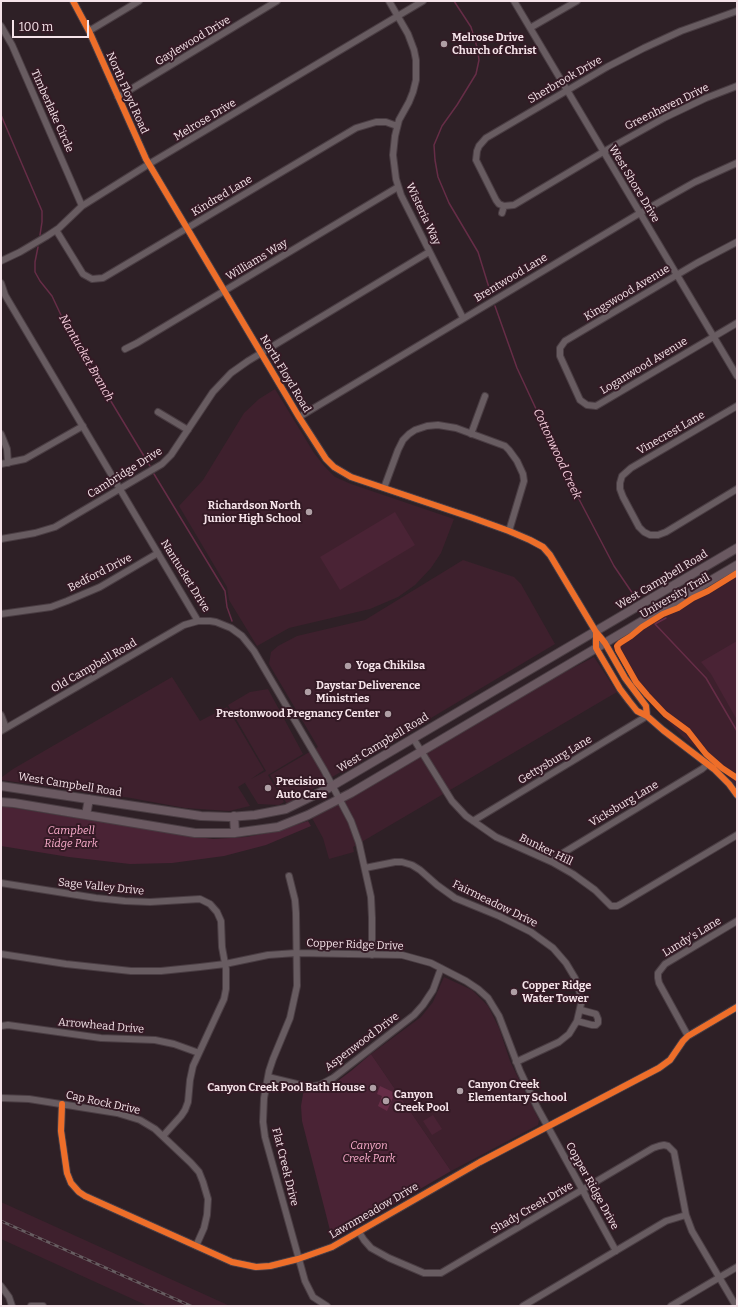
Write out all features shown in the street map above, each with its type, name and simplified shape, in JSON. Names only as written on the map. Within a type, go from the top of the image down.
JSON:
[{"type":"main road","name":"West Campbell Road","points":[[1,786],[185,814],[234,816],[265,814],[286,809],[332,786],[737,548]]},
{"type":"main road","points":[[1,802],[14,802],[195,832],[235,833],[266,830],[278,827],[308,815],[340,799],[737,565]]},
{"type":"main road","points":[[524,672],[532,686]]},
{"type":"main road","points":[[86,814],[89,799]]},
{"type":"main road","points":[[234,816],[235,833]]},
{"type":"street","name":"North Floyd Road","points":[[73,1],[89,31],[146,159],[186,229],[299,417],[326,459],[334,467],[351,477],[509,531],[530,540],[546,551],[596,632],[605,643],[625,678],[646,706],[647,716]]},
{"type":"street","points":[[89,31],[139,1]]},
{"type":"street","name":"Gaylewood Drive","points":[[118,97],[278,1]]},
{"type":"street","name":"Wisteria Way","points":[[389,1],[408,34],[416,60],[416,80],[409,102],[397,126],[394,171],[401,195],[463,318]]},
{"type":"street","name":"Melrose Drive","points":[[1,261],[20,252],[56,230],[82,206],[149,164],[423,1]]},
{"type":"street","name":"West Shore Drive","points":[[514,1],[737,376]]},
{"type":"street","points":[[530,28],[577,1]]},
{"type":"street","name":"Sherbrook Drive","points":[[503,209],[496,200],[478,164],[476,156],[479,146],[486,138],[607,67],[644,48],[681,31],[737,11]]},
{"type":"street","name":"Timberlake Circle","points":[[1,26],[12,45],[82,206]]},
{"type":"street","name":"Greenhaven Drive","points":[[503,209],[514,205],[664,118],[706,98],[737,86]]},
{"type":"street","name":"Kindred Lane","points":[[56,230],[87,277],[92,279],[100,279],[356,128],[376,122],[386,122],[397,126]]},
{"type":"street","name":"Brentwood Lane","points":[[299,417],[640,213],[695,182],[737,163]]},
{"type":"street","name":"Williams Way","points":[[125,349],[137,344],[398,187]]},
{"type":"street","name":"Kingswood Avenue","points":[[570,380],[560,356],[560,348],[565,342],[717,251],[737,242]]},
{"type":"street","name":"Cambridge Drive","points":[[1,539],[35,533],[55,527],[167,460],[213,392],[221,382],[238,367],[429,252]]},
{"type":"street","name":"Nantucket Drive","points":[[1,283],[9,301],[198,621],[216,622],[231,628],[242,636],[249,644],[340,799],[355,830],[371,897],[372,954]]},
{"type":"street","name":"Loganwood Avenue","points":[[570,380],[580,400],[586,405],[596,406],[737,323]]},
{"type":"street","points":[[471,434],[485,396]]},
{"type":"street","name":"Vinecrest Lane","points":[[737,406],[631,468],[622,476],[620,483],[620,489],[623,497],[639,528],[650,535],[658,535],[666,532],[737,489]]},
{"type":"street","points":[[158,412],[188,430]]},
{"type":"street","points":[[384,488],[403,440],[415,430],[422,427],[438,424],[456,428],[500,444],[510,450],[520,468],[524,481],[509,531]]},
{"type":"street","points":[[1,464],[25,459],[83,426]]},
{"type":"street","points":[[1,434],[7,449],[8,463]]},
{"type":"street","name":"Bedford Drive","points":[[1,614],[51,607],[67,601],[100,586],[158,553]]},
{"type":"street","name":"Old Campbell Road","points":[[4,730],[169,633],[184,625],[198,621]]},
{"type":"street","name":"North Floyd Road","points":[[596,632],[596,648],[628,701],[637,711],[647,716],[722,776],[737,796]]},
{"type":"street","points":[[1,715],[4,730]]},
{"type":"street","name":"Gettysburg Lane","points":[[473,821],[647,716]]},
{"type":"street","name":"Bunker Hill","points":[[413,738],[452,801],[460,811],[496,837],[552,862],[578,878],[594,890],[610,906],[614,907],[621,904],[737,835]]},
{"type":"street","name":"Vicksburg Lane","points":[[552,862],[558,856],[708,764]]},
{"type":"street","name":"Fairmeadow Drive","points":[[365,868],[395,862],[402,862],[412,865],[455,898],[499,916],[531,932],[553,948],[566,963],[577,982],[580,993],[581,1010],[577,1021],[569,1034],[559,1042],[535,1055],[516,1062]]},
{"type":"street","name":"Flat Creek Drive","points":[[289,876],[295,900],[296,913],[297,986],[293,1010],[273,1059],[268,1077],[263,1122],[265,1137],[304,1281],[316,1300],[327,1306]]},
{"type":"street","name":"Sage Valley Drive","points":[[1,883],[88,897],[125,901],[150,902],[200,899],[215,908],[221,921],[222,947],[227,981],[224,999],[194,1066],[190,1080],[188,1102],[185,1110],[163,1136]]},
{"type":"street","name":"Lundy's Lane","points":[[688,1036],[659,983],[658,973],[665,964],[737,921]]},
{"type":"street","name":"Copper Ridge Drive","points":[[1,954],[66,964],[131,971],[161,971],[200,967],[225,964],[268,955],[296,953],[402,955],[431,963],[466,981],[488,998],[499,1016],[516,1062],[547,1126],[566,1157],[616,1251]]},
{"type":"street","name":"Aspenwood Drive","points":[[268,1077],[309,1087],[320,1085],[333,1078],[414,1014],[428,999],[441,968]]},
{"type":"street","name":"Lawnmeadow Drive","points":[[62,1104],[61,1131],[67,1173],[76,1190],[85,1196],[232,1262],[256,1266],[275,1265],[298,1259],[332,1247],[480,1162],[664,1064],[672,1057],[688,1036],[737,1007]]},
{"type":"street","points":[[577,1021],[592,1025],[596,1025],[598,1023],[598,1017],[596,1014],[581,1010]]},
{"type":"street","name":"Arrowhead Drive","points":[[1,1026],[101,1038],[155,1040],[174,1044],[199,1053]]},
{"type":"street","name":"Cap Rock Drive","points":[[1,1098],[29,1099],[62,1104],[133,1117],[146,1123],[163,1136],[191,1163],[199,1172],[206,1189],[208,1199],[207,1215],[204,1228],[196,1246]]},
{"type":"street","name":"Shady Creek Drive","points":[[359,1232],[371,1248],[389,1258],[424,1273],[441,1273],[653,1148],[664,1145],[668,1146],[674,1152],[686,1215],[692,1231],[736,1306]]},
{"type":"street","points":[[523,1306],[666,1221],[686,1215]]},
{"type":"street","points":[[672,1306],[737,1267]]},
{"type":"street","points":[[1,1286],[9,1297],[12,1306]]},
{"type":"street","points":[[31,1306],[43,1306]]},
{"type":"shaded area","name":"Richardson North Junior High School","points":[[275,389],[314,453],[335,477],[351,484],[454,519],[441,553],[431,568],[415,585],[398,597],[370,609],[289,628],[257,646],[229,600],[227,587],[179,506],[203,480],[244,413],[259,399]]},
{"type":"shaded area","points":[[463,560],[514,577],[521,584],[555,644],[287,804],[270,775],[318,747],[269,664],[271,652],[278,646],[297,636],[365,620]]},
{"type":"shaded area","points":[[737,570],[737,788],[723,771],[683,737],[646,699],[634,683],[613,648],[615,642]]},
{"type":"shaded area","points":[[594,657],[617,692],[353,847],[354,852],[329,859],[323,838],[312,818],[350,798],[555,676]]},
{"type":"shaded area","points":[[172,677],[200,721],[227,707],[264,770],[251,779],[266,771],[228,705],[250,692],[268,689],[303,754],[268,775],[284,802],[279,805],[258,804],[245,783],[246,782],[238,787],[250,806],[229,811],[185,808],[131,798],[1,780],[2,777],[13,769]]},
{"type":"shaded area","name":"Canyon Creek Elementary School","points":[[444,977],[472,990],[488,1006],[499,1028],[510,1061],[539,1120],[538,1125],[451,1171],[371,1054],[421,1017],[433,1002]]},
{"type":"shaded area","name":"Canyon Creek Pool","points":[[380,1086],[395,1093],[387,1111],[378,1106],[382,1096],[377,1094]]},
{"type":"shaded area","points":[[1,1202],[230,1306],[148,1306],[1,1239]]},
{"type":"green space","points":[[395,512],[415,545],[340,590],[320,557]]},
{"type":"green space","points":[[737,641],[737,720],[711,674],[701,662]]},
{"type":"green space","name":"Campbell Ridge Park","points":[[1,806],[213,839],[246,837],[278,831],[308,821],[311,826],[266,845],[224,856],[172,863],[130,864],[69,857],[1,846]]},
{"type":"green space","name":"Canyon Creek Park","points":[[371,1054],[451,1171],[339,1236],[332,1238],[302,1121],[301,1106],[303,1094],[304,1092],[331,1086]]},
{"type":"green space","points":[[433,1115],[442,1129],[432,1135],[423,1121]]},
{"type":"waterway","name":"Cottonwood Creek","points":[[454,1],[471,27],[479,60],[476,74],[442,126],[434,145],[435,160],[438,177],[449,203],[478,252],[491,294]]},
{"type":"waterway","name":"Nantucket Branch","points":[[1,115],[42,211],[40,235]]},
{"type":"waterway","name":"Nantucket Branch","points":[[38,247],[35,272],[52,296],[68,330],[150,466]]},
{"type":"waterway","name":"Cottonwood Creek","points":[[495,306],[517,368],[569,480],[614,566],[633,594]]},
{"type":"waterway","name":"Nantucket Branch","points":[[154,474],[225,591],[227,607],[232,621]]},
{"type":"waterway","name":"Cottonwood Creek","points":[[666,618],[655,624],[706,678],[737,731]]},
{"type":"railway","points":[[1,1221],[191,1306]]},
{"type":"cycle path","points":[[73,1],[89,31],[146,159],[299,417],[326,459],[334,467],[351,477],[509,531],[543,547],[550,555],[625,678],[646,706],[647,716]]},
{"type":"cycle path","name":"University Trail","points":[[737,573],[678,608],[663,614],[642,627],[617,646],[636,682],[647,695],[665,714],[688,731],[706,754],[722,768],[737,778]]},
{"type":"cycle path","points":[[596,632],[596,648],[620,689],[637,711],[647,716],[714,769],[729,784],[737,795]]},
{"type":"cycle path","points":[[62,1104],[61,1131],[67,1173],[71,1183],[79,1192],[232,1262],[256,1267],[270,1266],[298,1259],[332,1247],[480,1162],[659,1068],[670,1060],[688,1036],[737,1007]]},
{"type":"place","name":"Melrose Drive Church of Christ","points":[[444,44]]},
{"type":"place","name":"Richardson North Junior High School","points":[[309,512]]},
{"type":"place","name":"Yoga Chikilsa","points":[[348,666]]},
{"type":"place","name":"Daystar Deliverence Ministries","points":[[308,692]]},
{"type":"place","name":"Prestonwood Pregnancy Center","points":[[388,714]]},
{"type":"place","name":"Precision Auto Care","points":[[268,788]]},
{"type":"place","name":"Copper Ridge Water Tower","points":[[514,992]]},
{"type":"place","name":"Canyon Creek Pool Bath House","points":[[373,1088]]},
{"type":"place","name":"Canyon Creek Elementary School","points":[[460,1091]]},
{"type":"place","name":"Canyon Creek Pool","points":[[386,1101]]}]
